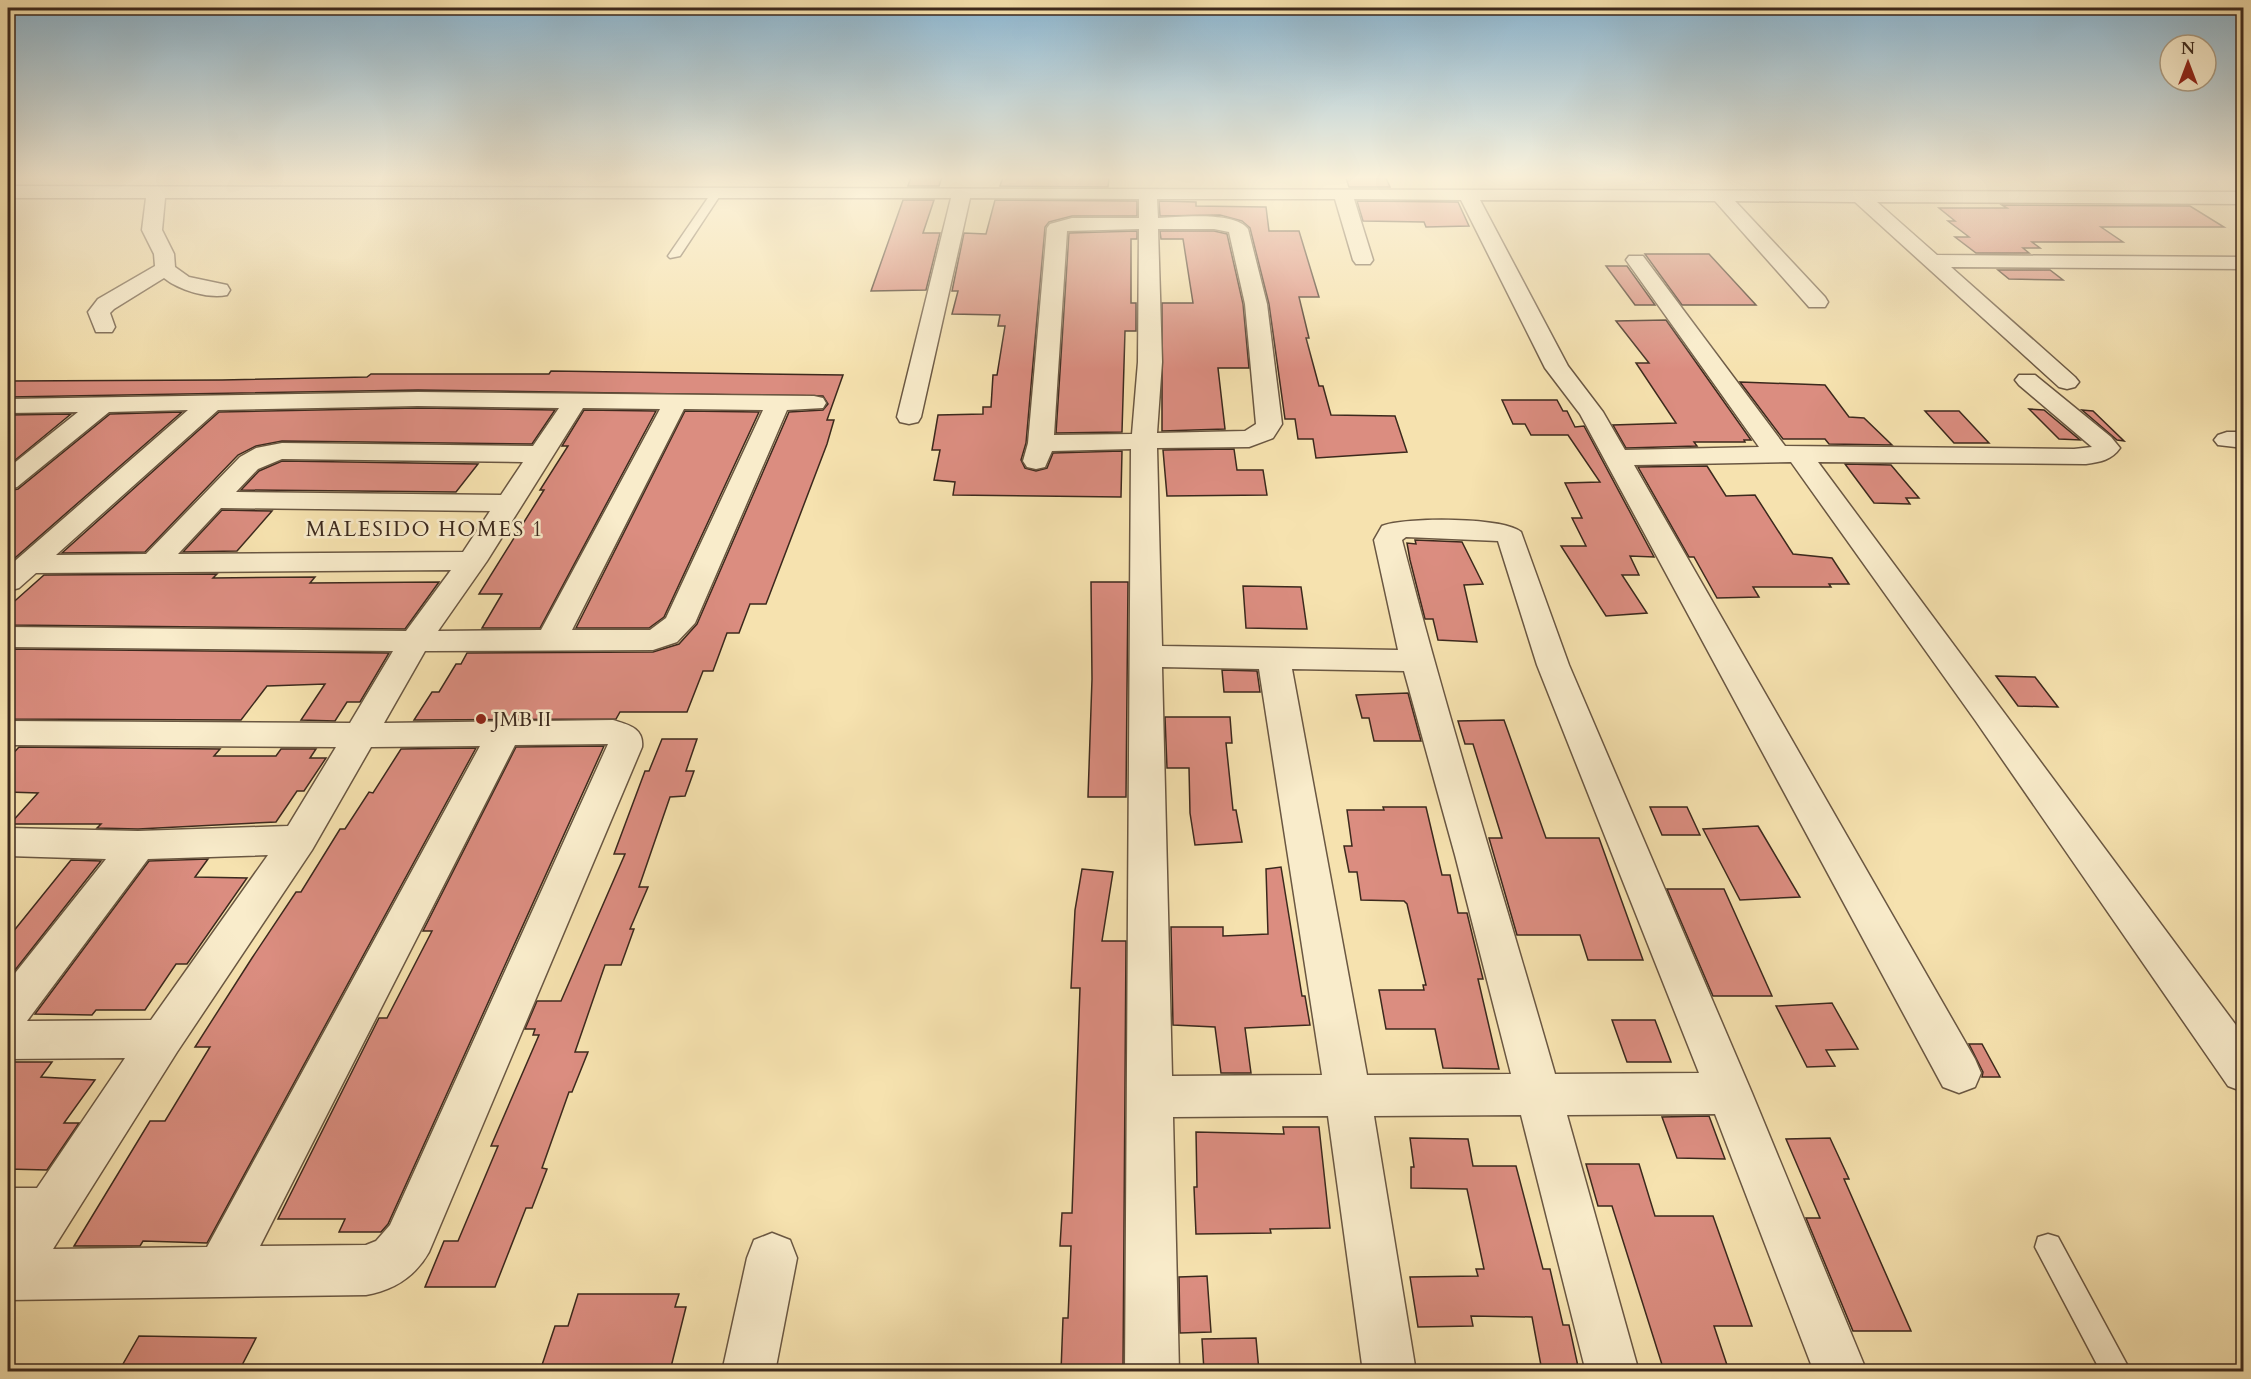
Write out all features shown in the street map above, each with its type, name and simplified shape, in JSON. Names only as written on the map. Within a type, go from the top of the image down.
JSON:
[{"type":"street","points":[[158,241],[164,254],[165,269],[182,282],[219,290]]},
{"type":"street","points":[[909,417],[951,241]]},
{"type":"street","points":[[1056,241],[1038,452],[1144,442],[1249,439],[1264,433],[1269,424],[1256,304],[1243,241]]},
{"type":"street","points":[[1148,241],[1150,362],[1144,442],[1152,1371]]},
{"type":"street","points":[[1357,241],[1363,260]]},
{"type":"street","points":[[1492,241],[1557,368],[1591,412],[1959,1073]]},
{"type":"street","points":[[1762,241],[1817,302]]},
{"type":"street","points":[[1911,241],[2067,382]]},
{"type":"street","points":[[1636,260],[1988,712],[2244,1072]]},
{"type":"street","points":[[1933,261],[2244,262]]},
{"type":"street","points":[[104,327],[99,312],[106,304],[165,269]]},
{"type":"street","points":[[1617,458],[1787,454],[2062,457],[2095,455],[2105,452],[2107,448],[2102,442],[2027,381]]},
{"type":"street","points":[[8,733],[360,735],[503,735],[613,732],[626,738],[620,758],[412,1235],[395,1259],[382,1268],[8,1275],[28,1211],[162,1039],[299,840],[360,735],[415,641],[472,561],[576,400]]},
{"type":"street","points":[[8,406],[101,406],[212,402],[576,400],[814,403]]},
{"type":"street","points":[[17,573],[212,402]]},
{"type":"street","points":[[552,639],[675,403]]},
{"type":"street","points":[[8,637],[415,641],[644,640],[660,637],[675,628],[777,403]]},
{"type":"street","points":[[8,481],[101,406]]},
{"type":"street","points":[[154,563],[249,463],[272,452],[541,454]]},
{"type":"street","points":[[214,500],[508,503]]},
{"type":"street","points":[[1613,1371],[1474,855],[1417,661],[1391,556],[1389,536],[1402,528],[1504,532],[1511,538],[1553,665],[1730,1093],[1841,1371]]},
{"type":"street","points":[[17,573],[154,563],[472,561]]},
{"type":"street","points":[[1146,656],[1417,661]]},
{"type":"street","points":[[1274,660],[1348,1096],[1389,1371]]},
{"type":"street","points":[[221,1271],[503,735]]},
{"type":"street","points":[[8,842],[138,844],[299,840]]},
{"type":"street","points":[[8,1013],[138,844]]},
{"type":"street","points":[[8,1040],[162,1039]]},
{"type":"street","points":[[1150,1097],[1730,1093]]},
{"type":"street","points":[[748,1371],[772,1258]]},
{"type":"lane","points":[[674,256],[684,241]]},
{"type":"lane","points":[[2048,1247],[2117,1371]]},
{"type":"building","points":[[888,241],[938,241],[926,290],[871,291]]},
{"type":"building","points":[[962,241],[1044,241],[1026,443],[1021,460],[1025,468],[1036,471],[1047,468],[1053,453],[1122,451],[1121,497],[953,495],[955,482],[934,480],[940,450],[932,450],[938,415],[983,414],[983,407],[991,407],[993,375],[997,375],[1005,326],[998,326],[1000,315],[952,314],[958,291],[952,291]]},
{"type":"building","points":[[1068,241],[1131,241],[1131,303],[1136,303],[1136,331],[1125,331],[1122,432],[1056,433]]},
{"type":"building","points":[[1183,241],[1229,241],[1243,304],[1249,368],[1218,368],[1225,429],[1162,431],[1162,303],[1193,303]]},
{"type":"building","points":[[1253,241],[1302,241],[1319,297],[1299,297],[1309,338],[1306,338],[1319,386],[1323,386],[1331,415],[1395,416],[1407,452],[1316,458],[1313,439],[1298,439],[1295,419],[1285,419],[1269,304]]},
{"type":"building","points":[[1961,241],[2123,242],[2032,242],[2040,248],[2023,248],[2029,253],[1976,253]]},
{"type":"building","points":[[1645,254],[1709,254],[1756,305],[1682,305]]},
{"type":"building","points":[[1606,266],[1627,266],[1655,305],[1635,305]]},
{"type":"building","points":[[1998,270],[2050,270],[2063,280],[2009,279]]},
{"type":"building","points":[[1666,320],[1751,440],[1694,442],[1697,446],[1626,448],[1613,425],[1676,423],[1636,363],[1649,363],[1616,321]]},
{"type":"building","points":[[551,371],[843,375],[827,420],[834,420],[827,444],[766,604],[750,604],[739,633],[727,633],[713,671],[703,671],[687,712],[620,712],[616,719],[414,720],[432,692],[439,692],[456,664],[461,664],[467,653],[653,652],[679,644],[697,624],[789,412],[823,410],[828,404],[823,396],[418,390],[8,397],[8,381],[222,380],[367,377],[371,374],[549,374]]},
{"type":"building","points":[[1740,382],[1825,385],[1849,417],[1864,418],[1892,445],[1829,444],[1825,439],[1783,439]]},
{"type":"building","points":[[1502,400],[1557,400],[1563,411],[1567,411],[1575,427],[1584,426],[1654,557],[1630,556],[1639,575],[1622,575],[1647,613],[1606,616],[1561,546],[1586,546],[1572,518],[1582,518],[1565,483],[1600,482],[1568,435],[1531,435],[1525,424],[1513,424]]},
{"type":"building","points":[[418,408],[555,410],[532,444],[282,441],[256,446],[238,455],[145,552],[62,553],[219,412]]},
{"type":"building","points":[[2029,409],[2044,410],[2080,440],[2059,439]]},
{"type":"building","points":[[584,410],[656,411],[540,628],[482,628],[502,594],[479,594],[544,490],[540,490],[568,446],[562,446]]},
{"type":"building","points":[[2082,410],[2093,411],[2124,441],[2117,440]]},
{"type":"building","points":[[685,411],[759,412],[664,617],[649,628],[576,628]]},
{"type":"building","points":[[1925,411],[1959,411],[1989,443],[1954,443]]},
{"type":"building","points":[[182,412],[8,564],[8,491],[18,489],[110,414]]},
{"type":"building","points":[[71,414],[8,466],[8,415]]},
{"type":"building","points":[[1234,449],[1237,470],[1263,470],[1267,495],[1167,496],[1163,450]]},
{"type":"building","points":[[282,461],[478,464],[456,492],[241,490],[259,471]]},
{"type":"building","points":[[1845,464],[1891,465],[1919,498],[1906,498],[1910,504],[1874,503]]},
{"type":"building","points":[[1707,466],[1726,496],[1755,495],[1793,554],[1832,558],[1849,584],[1829,584],[1831,587],[1753,587],[1759,597],[1717,598],[1694,557],[1689,557],[1638,467]]},
{"type":"building","points":[[222,510],[272,511],[237,551],[183,552]]},
{"type":"building","points":[[1415,540],[1462,542],[1483,584],[1464,585],[1477,642],[1438,640],[1433,619],[1425,619],[1407,543],[1416,544]]},
{"type":"building","points":[[217,574],[213,578],[315,577],[310,583],[439,582],[405,629],[8,625],[8,607],[44,575]]},
{"type":"building","points":[[1091,582],[1128,582],[1126,797],[1088,797],[1092,679]]},
{"type":"building","points":[[1243,586],[1301,587],[1307,629],[1246,628]]},
{"type":"building","points":[[8,649],[389,653],[360,702],[347,702],[335,721],[301,720],[325,684],[267,686],[241,720],[8,719]]},
{"type":"building","points":[[1222,670],[1257,671],[1260,692],[1224,692]]},
{"type":"building","points":[[1996,676],[2035,677],[2058,707],[2018,706]]},
{"type":"building","points":[[1408,693],[1421,741],[1374,741],[1369,718],[1362,718],[1356,695]]},
{"type":"building","points":[[1165,717],[1230,717],[1232,743],[1226,743],[1233,810],[1236,810],[1242,842],[1195,845],[1190,813],[1189,768],[1167,768]]},
{"type":"building","points":[[1504,720],[1546,838],[1599,838],[1643,960],[1588,960],[1580,935],[1517,935],[1489,838],[1502,838],[1473,744],[1465,744],[1458,721]]},
{"type":"building","points":[[662,739],[697,739],[686,771],[694,771],[685,796],[670,797],[639,887],[648,887],[630,929],[634,929],[621,965],[605,965],[575,1052],[588,1052],[572,1092],[569,1092],[542,1168],[547,1169],[532,1208],[526,1208],[495,1287],[425,1287],[444,1241],[458,1241],[498,1146],[491,1146],[539,1035],[533,1035],[535,1029],[525,1029],[537,1001],[561,1001],[625,854],[614,854],[645,771],[649,771]]},
{"type":"building","points":[[604,746],[388,1224],[381,1232],[339,1232],[345,1219],[278,1219],[379,1018],[387,1018],[432,931],[423,931],[516,747]]},
{"type":"building","points":[[19,747],[220,749],[214,756],[276,756],[281,749],[316,749],[310,758],[326,758],[304,791],[297,791],[276,822],[138,829],[97,828],[101,824],[10,824],[38,793],[8,792],[8,759]]},
{"type":"building","points":[[476,748],[207,1243],[143,1241],[140,1246],[74,1246],[150,1121],[165,1121],[210,1047],[195,1047],[252,958],[296,892],[301,892],[340,829],[345,829],[369,792],[373,793],[401,749]]},
{"type":"building","points":[[1383,807],[1426,807],[1442,875],[1450,875],[1458,913],[1467,913],[1483,979],[1478,979],[1499,1069],[1443,1068],[1435,1029],[1386,1029],[1379,990],[1424,990],[1423,985],[1426,985],[1407,904],[1404,901],[1361,900],[1357,872],[1349,872],[1344,846],[1352,846],[1347,810],[1384,810]]},
{"type":"building","points":[[1650,807],[1687,807],[1700,835],[1662,835]]},
{"type":"building","points":[[1758,826],[1800,897],[1740,900],[1703,829]]},
{"type":"building","points":[[208,859],[195,877],[247,878],[187,964],[176,964],[145,1010],[96,1010],[92,1015],[35,1014],[149,861]]},
{"type":"building","points":[[71,860],[101,861],[8,979],[8,938]]},
{"type":"building","points":[[1281,867],[1302,996],[1305,996],[1310,1025],[1245,1028],[1251,1073],[1221,1073],[1215,1027],[1173,1025],[1171,927],[1223,927],[1223,936],[1268,934],[1266,869]]},
{"type":"building","points":[[1082,869],[1113,872],[1102,941],[1126,941],[1123,1371],[1061,1371],[1063,1318],[1068,1318],[1071,1246],[1060,1246],[1062,1213],[1072,1213],[1080,988],[1071,988],[1075,910]]},
{"type":"building","points":[[1667,889],[1724,889],[1772,996],[1713,996]]},
{"type":"building","points":[[1832,1003],[1858,1049],[1826,1050],[1835,1066],[1807,1067],[1776,1006]]},
{"type":"building","points":[[1612,1020],[1655,1020],[1671,1062],[1627,1062]]},
{"type":"building","points":[[1969,1044],[1982,1044],[2000,1077],[1982,1077],[1983,1072]]},
{"type":"building","points":[[8,1062],[52,1062],[41,1077],[95,1080],[64,1123],[79,1123],[47,1170],[8,1169]]},
{"type":"building","points":[[1709,1116],[1725,1159],[1677,1158],[1662,1117]]},
{"type":"building","points":[[1283,1127],[1319,1127],[1330,1228],[1270,1229],[1271,1233],[1196,1234],[1194,1187],[1197,1187],[1196,1132],[1284,1134]]},
{"type":"building","points":[[1410,1138],[1468,1139],[1473,1166],[1516,1166],[1543,1269],[1550,1269],[1563,1325],[1569,1325],[1579,1371],[1542,1371],[1532,1317],[1471,1316],[1473,1326],[1418,1327],[1410,1277],[1478,1276],[1476,1269],[1484,1269],[1467,1189],[1411,1188],[1411,1167],[1414,1167]]},
{"type":"building","points":[[1830,1138],[1849,1179],[1844,1179],[1911,1331],[1853,1331],[1806,1218],[1820,1218],[1786,1139]]},
{"type":"building","points":[[1586,1164],[1639,1164],[1655,1216],[1713,1216],[1752,1326],[1714,1326],[1729,1371],[1664,1371],[1612,1206],[1598,1206]]},
{"type":"building","points":[[1207,1276],[1211,1332],[1180,1333],[1179,1277]]},
{"type":"building","points":[[578,1294],[679,1294],[675,1307],[686,1307],[670,1371],[540,1371],[555,1326],[568,1326]]},
{"type":"building","points":[[139,1336],[256,1338],[239,1371],[119,1371]]},
{"type":"building","points":[[1256,1338],[1259,1371],[1204,1371],[1202,1339]]},
{"type":"place","name":"JMB II","points":[[481,719]]},
{"type":"district","name":"MALESIDO HOMES 1","points":[[425,529]]}]
